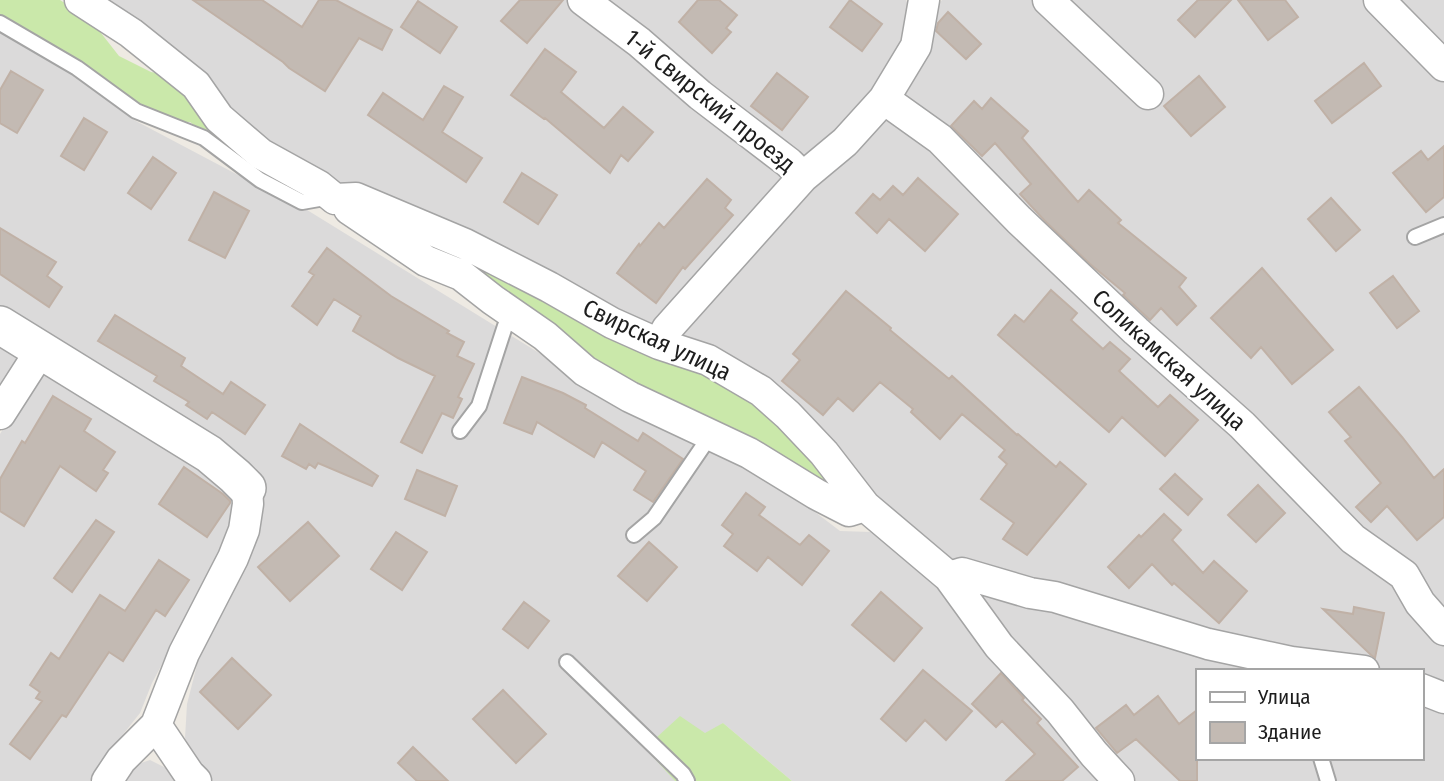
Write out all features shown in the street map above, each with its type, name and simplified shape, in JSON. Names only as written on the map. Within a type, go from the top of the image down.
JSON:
[{"type":"street","name":"Свирская улица","points":[[80,0],[131,33],[196,85],[211,128],[319,186],[426,261],[461,275],[545,336],[585,371],[630,397],[749,453],[849,511],[864,506]]},
{"type":"street","name":"1-й Свирский проезд","points":[[583,0],[639,42],[803,177]]},
{"type":"street","points":[[659,344],[667,329],[803,177],[845,142],[884,99],[916,46],[924,0]]},
{"type":"street","points":[[1048,0],[1148,94]]},
{"type":"street","points":[[1379,0],[1444,66]]},
{"type":"street","name":"Соликамская улица","points":[[884,99],[940,138],[1048,248],[1242,425],[1353,539],[1404,575],[1419,603],[1444,630]]},
{"type":"street","name":"Свирская улица","points":[[335,199],[356,198],[465,244],[612,323],[659,344],[708,360],[761,391],[789,415],[824,453],[864,506],[949,577],[999,646],[1060,711],[1119,781]]},
{"type":"street","points":[[0,325],[209,454],[247,488],[248,504],[244,530],[233,558],[184,653],[156,725],[121,760],[107,781]]},
{"type":"street","points":[[0,414],[41,350]]},
{"type":"street","points":[[949,577],[962,573],[1030,593],[1055,597],[1208,644],[1292,666],[1335,669]]},
{"type":"street","points":[[1423,690],[1444,698]]},
{"type":"street","points":[[156,725],[196,781]]},
{"type":"lane","points":[[0,23],[77,68],[136,111],[211,128]]},
{"type":"lane","points":[[1415,237],[1444,225]]},
{"type":"lane","points":[[460,431],[479,407],[505,326],[515,315]]},
{"type":"lane","points":[[634,535],[654,518],[710,436]]},
{"type":"lane","points":[[567,662],[683,774],[687,781]]},
{"type":"lane","points":[[1322,760],[1328,781]]},
{"type":"shaded area","points":[[90,0],[575,0],[787,178],[651,329],[321,177],[268,148]]},
{"type":"shaded area","points":[[592,0],[906,0],[912,29],[876,95],[808,162]]},
{"type":"shaded area","points":[[942,0],[1363,0],[1444,81],[1444,621],[901,93],[930,14]]},
{"type":"shaded area","points":[[1394,0],[1444,0],[1444,49]]},
{"type":"shaded area","points":[[0,30],[72,73],[134,120],[299,205],[578,377],[744,458],[840,531],[871,532],[911,559],[958,602],[1107,781],[792,781],[723,723],[673,777],[675,781],[213,781],[199,767],[185,738],[187,704],[198,661],[230,586],[261,500],[0,309]]},
{"type":"shaded area","points":[[883,116],[896,116],[1396,579],[1444,639],[1444,690],[1423,682],[1423,669],[1381,669],[1205,635],[972,569],[933,552],[681,339],[679,333],[753,239]]},
{"type":"shaded area","points":[[0,340],[21,353],[0,399]]},
{"type":"shaded area","points":[[41,373],[51,374],[199,463],[234,494],[234,528],[152,683],[140,713],[90,781],[0,781],[0,434],[35,377]]},
{"type":"shaded area","points":[[969,585],[1313,669],[1196,669],[1196,760],[1423,760],[1423,700],[1444,709],[1444,781],[1125,781]]},
{"type":"shaded area","points":[[150,760],[166,768],[178,781],[124,781],[135,765]]},
{"type":"green space","points":[[0,0],[60,0],[90,19],[119,56],[151,72],[167,75],[312,192],[288,191],[190,122],[176,122],[138,106],[0,17]]},
{"type":"green space","points":[[363,207],[750,392],[844,496],[755,447],[732,427],[692,416],[632,389]]},
{"type":"green space","points":[[680,716],[705,733],[723,723],[792,781],[675,781],[645,748]]},
{"type":"building","points":[[193,0],[262,0],[302,27],[319,0],[336,0],[392,30],[382,50],[359,38],[325,91]]},
{"type":"building","points":[[520,0],[563,0],[527,43],[501,21]]},
{"type":"building","points":[[698,0],[719,0],[737,15],[726,28],[731,32],[712,53],[679,22]]},
{"type":"building","points":[[850,0],[882,24],[862,51],[830,27]]},
{"type":"building","points":[[1198,0],[1231,0],[1195,37],[1178,20]]},
{"type":"building","points":[[1238,0],[1285,0],[1298,17],[1268,40]]},
{"type":"building","points":[[418,1],[457,27],[440,53],[401,27]]},
{"type":"building","points":[[948,12],[981,44],[966,59],[936,31],[938,23]]},
{"type":"building","points":[[545,49],[576,72],[561,92],[604,128],[623,107],[653,132],[628,161],[621,155],[610,173],[545,118],[511,95]]},
{"type":"building","points":[[1364,63],[1381,86],[1332,123],[1315,101]]},
{"type":"building","points":[[11,71],[43,90],[17,133],[0,123],[0,90]]},
{"type":"building","points":[[777,73],[808,97],[782,130],[751,106]]},
{"type":"building","points":[[1199,76],[1225,107],[1191,136],[1164,106]]},
{"type":"building","points":[[444,86],[463,97],[442,132],[482,158],[466,182],[368,115],[383,93],[423,120]]},
{"type":"building","points":[[991,98],[1028,131],[1022,138],[1078,202],[1089,190],[1121,220],[1118,223],[1186,278],[1179,287],[1196,306],[1177,325],[1161,308],[1150,320],[1123,295],[1125,293],[1045,221],[1020,194],[1031,184],[995,143],[982,156],[951,126],[974,101],[982,109]]},
{"type":"building","points":[[84,118],[107,132],[84,170],[61,156]]},
{"type":"building","points":[[1444,146],[1444,197],[1426,212],[1393,173],[1421,151],[1428,160]]},
{"type":"building","points":[[153,157],[176,173],[151,209],[128,193]]},
{"type":"building","points":[[522,173],[557,195],[538,224],[504,202]]},
{"type":"building","points":[[918,178],[958,214],[925,251],[889,219],[877,233],[856,213],[873,194],[880,200],[893,186],[903,195]]},
{"type":"building","points":[[707,179],[731,200],[725,208],[733,215],[685,269],[683,267],[656,303],[617,273],[659,223],[664,228]]},
{"type":"building","points":[[214,192],[249,211],[225,258],[189,240]]},
{"type":"building","points":[[1331,198],[1360,230],[1336,251],[1308,219]]},
{"type":"building","points":[[0,228],[56,262],[47,276],[62,287],[49,307],[0,274]]},
{"type":"building","points":[[327,248],[391,296],[464,342],[457,356],[474,364],[458,397],[462,399],[453,418],[442,413],[422,453],[401,442],[435,376],[353,331],[361,316],[334,299],[317,325],[292,306],[314,275],[309,272]]},
{"type":"building","points":[[1262,268],[1333,350],[1292,384],[1261,347],[1251,358],[1211,318]]},
{"type":"building","points":[[1393,276],[1419,311],[1397,328],[1370,293]]},
{"type":"building","points":[[1051,290],[1077,313],[1071,320],[1103,349],[1110,342],[1130,359],[1119,371],[1158,407],[1170,395],[1198,420],[1165,456],[1122,417],[1109,432],[998,335],[1015,315],[1024,322]]},
{"type":"building","points":[[846,291],[949,379],[952,376],[1056,467],[1060,462],[1086,484],[1027,555],[1003,539],[1014,523],[981,499],[1007,464],[999,457],[1005,450],[962,414],[940,439],[911,412],[913,409],[880,382],[853,411],[838,398],[823,415],[782,381],[800,360],[793,354]]},
{"type":"building","points":[[115,315],[185,358],[181,366],[223,394],[231,382],[265,405],[245,434],[212,412],[207,419],[186,405],[189,402],[154,381],[157,376],[98,341]]},
{"type":"building","points":[[522,377],[586,405],[585,408],[638,441],[643,433],[683,459],[653,502],[634,490],[646,471],[602,442],[594,457],[537,422],[532,434],[504,423]]},
{"type":"building","points":[[1359,387],[1434,478],[1444,469],[1444,517],[1417,540],[1387,506],[1371,522],[1356,507],[1381,483],[1345,441],[1351,437],[1329,412]]},
{"type":"building","points":[[53,396],[91,419],[84,431],[115,452],[103,470],[108,473],[96,491],[60,466],[24,526],[0,511],[0,479]]},
{"type":"building","points":[[300,424],[378,476],[372,486],[318,463],[315,468],[309,464],[306,469],[282,456]]},
{"type":"building","points":[[184,467],[230,501],[207,537],[159,504]]},
{"type":"building","points":[[417,470],[457,486],[445,516],[405,499]]},
{"type":"building","points":[[1175,474],[1202,499],[1188,515],[1160,489]]},
{"type":"building","points":[[1258,485],[1285,513],[1256,542],[1228,515]]},
{"type":"building","points":[[746,493],[765,507],[759,515],[800,545],[809,535],[829,551],[802,585],[768,557],[757,571],[724,546],[733,534],[722,525]]},
{"type":"building","points":[[1164,514],[1181,530],[1172,540],[1203,573],[1214,561],[1247,591],[1219,623],[1174,583],[1172,585],[1152,564],[1129,588],[1108,567]]},
{"type":"building","points":[[96,520],[114,532],[72,592],[54,578]]},
{"type":"building","points":[[308,522],[339,556],[290,601],[258,567]]},
{"type":"building","points":[[396,532],[427,552],[402,590],[371,569]]},
{"type":"building","points":[[649,542],[677,567],[647,601],[618,576]]},
{"type":"building","points":[[159,560],[189,580],[165,616],[156,610],[123,661],[109,652],[66,717],[62,715],[30,759],[10,744],[42,701],[36,698],[40,692],[30,685],[51,653],[59,659],[100,595],[125,611]]},
{"type":"building","points":[[881,592],[922,628],[894,661],[852,625]]},
{"type":"building","points":[[524,602],[549,621],[528,648],[503,629]]},
{"type":"building","points":[[1354,607],[1384,613],[1375,658],[1323,609],[1353,614]]},
{"type":"building","points":[[232,658],[271,695],[238,729],[200,692]]},
{"type":"building","points":[[923,670],[972,711],[946,740],[925,720],[906,741],[881,719]]},
{"type":"building","points":[[1001,673],[1041,719],[1037,723],[1078,767],[1062,781],[1006,781],[1035,754],[1002,721],[996,727],[972,704]]},
{"type":"building","points":[[503,690],[546,734],[516,763],[473,719]]},
{"type":"building","points":[[1158,696],[1179,724],[1196,711],[1197,781],[1180,781],[1136,739],[1117,753],[1096,728],[1126,705],[1134,715]]},
{"type":"building","points":[[413,747],[448,781],[417,781],[398,763]]}]
